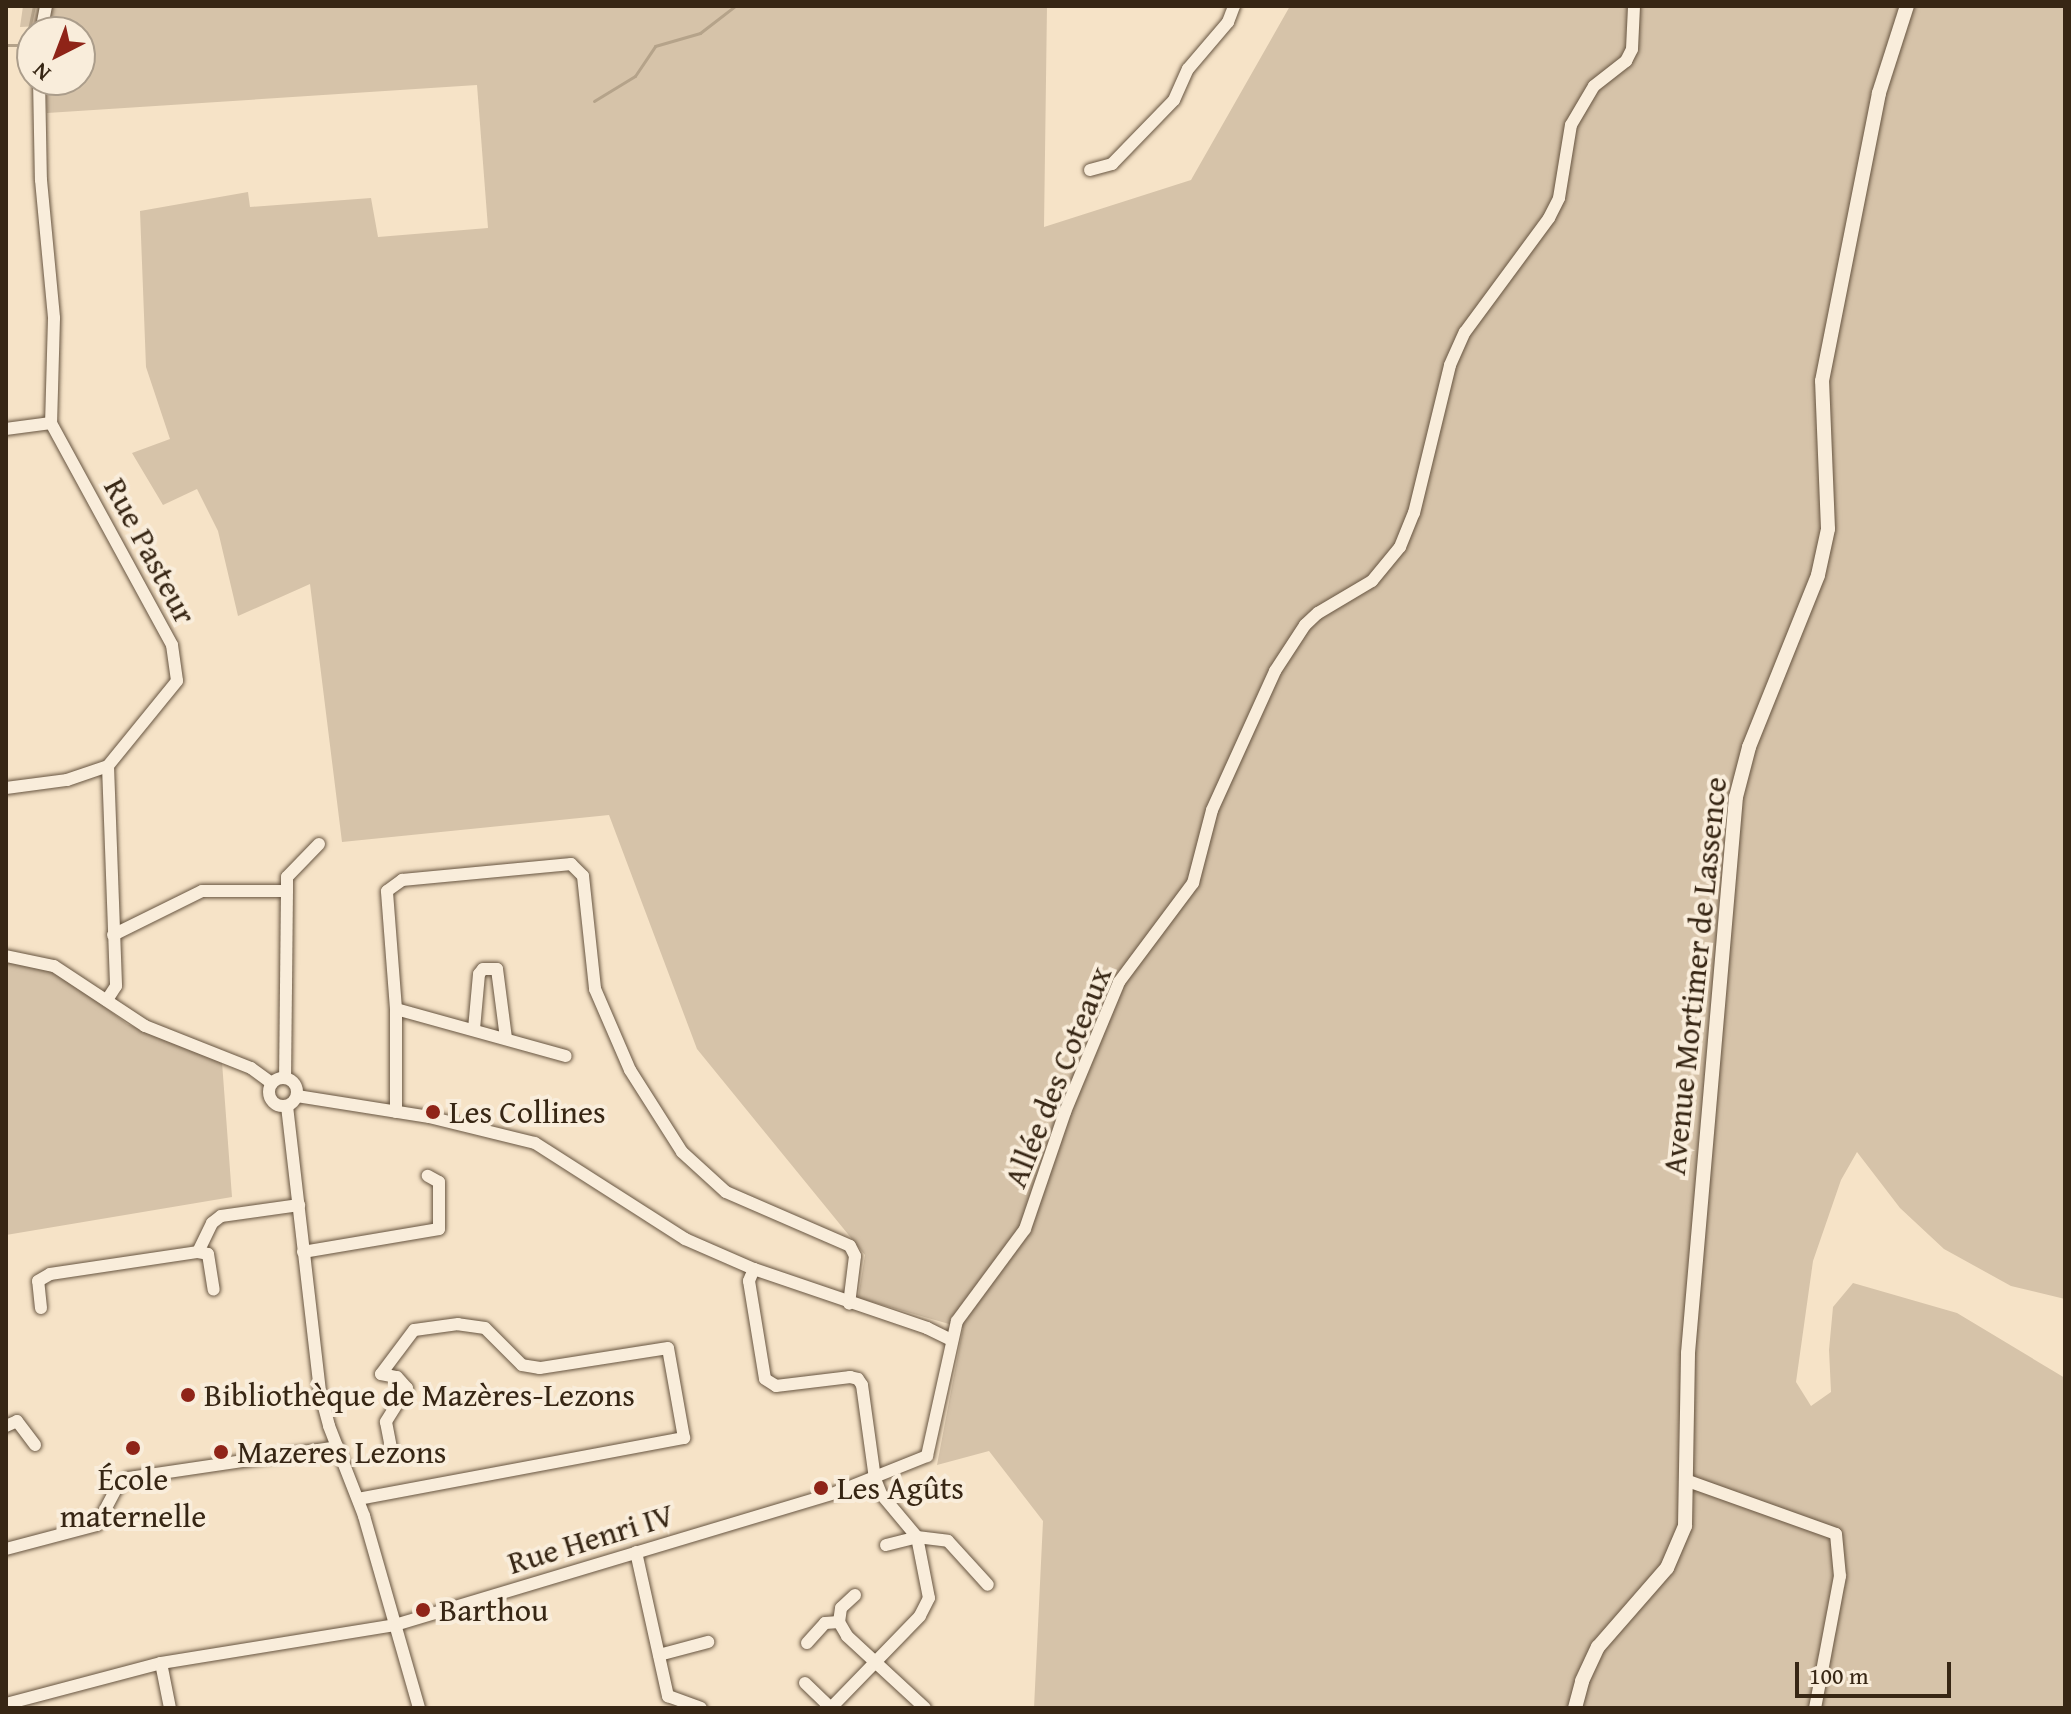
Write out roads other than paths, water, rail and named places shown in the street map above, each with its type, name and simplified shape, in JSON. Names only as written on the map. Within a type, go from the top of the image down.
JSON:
[{"type":"street","points":[[1090,170],[1112,164],[1174,100],[1188,69],[1228,22],[1234,6]]},
{"type":"street","name":"Allée des Coteaux","points":[[952,1340],[957,1321],[1025,1229],[1065,1112],[1119,982],[1193,883],[1212,810],[1275,671],[1305,625],[1318,613],[1372,581],[1400,547],[1414,513],[1450,365],[1465,332],[1549,218],[1559,198],[1571,125],[1594,86],[1626,61],[1632,49],[1634,6]]},
{"type":"street","name":"Avenue Mortimer de Lassence","points":[[1575,1708],[1582,1681],[1598,1647],[1667,1568],[1685,1526],[1688,1353],[1736,797],[1749,747],[1822,560],[1828,529],[1822,381],[1879,93],[1907,6]]},
{"type":"street","points":[[6,429],[51,423],[54,318],[41,180],[39,96]]},
{"type":"street","name":"Rue Pasteur","points":[[51,423],[172,645],[177,681],[108,766]]},
{"type":"street","points":[[6,788],[67,780],[108,766],[116,986],[107,1000]]},
{"type":"street","points":[[285,1078],[287,877],[319,844]]},
{"type":"street","points":[[396,1112],[396,1009],[387,891],[402,880],[571,864],[583,876],[595,989],[637,1082],[682,1152],[726,1192],[850,1246],[855,1256],[849,1304]]},
{"type":"street","points":[[113,935],[202,891],[287,891]]},
{"type":"street","points":[[6,956],[54,966],[145,1026],[251,1068],[272,1083]]},
{"type":"street","points":[[474,1029],[479,974],[483,969],[497,969],[506,1038]]},
{"type":"street","points":[[396,1009],[566,1056]]},
{"type":"street","points":[[272,1083],[285,1078]]},
{"type":"street","points":[[285,1078],[296,1086],[297,1096]]},
{"type":"street","points":[[272,1083],[271,1100],[287,1106]]},
{"type":"street","points":[[297,1096],[396,1112],[535,1143],[685,1239],[754,1269],[849,1304],[927,1328],[952,1340]]},
{"type":"street","points":[[287,1106],[297,1096]]},
{"type":"street","points":[[287,1106],[320,1392],[358,1499],[419,1708]]},
{"type":"street","points":[[303,1252],[439,1229],[439,1182],[428,1176]]},
{"type":"street","points":[[198,1252],[212,1223],[221,1216],[299,1205]]},
{"type":"street","points":[[41,1308],[38,1281],[50,1274],[198,1252],[208,1254],[214,1290]]},
{"type":"street","points":[[754,1269],[749,1281],[765,1379],[776,1386],[850,1377],[858,1379],[862,1385],[875,1479],[881,1494],[917,1537],[929,1598],[920,1616],[831,1708],[805,1683]]},
{"type":"street","points":[[358,1499],[684,1438],[668,1348],[540,1368],[522,1365],[485,1328],[458,1324],[414,1330],[381,1374],[397,1377],[407,1388],[386,1422],[391,1447]]},
{"type":"street","name":"Rue Henri IV","points":[[6,1704],[161,1663],[395,1625],[875,1479],[927,1456],[952,1340]]},
{"type":"street","points":[[6,1426],[17,1421],[35,1445]]},
{"type":"street","points":[[6,1549],[97,1525],[116,1489],[128,1478],[338,1447]]},
{"type":"street","points":[[1688,1481],[1836,1534],[1840,1576],[1815,1708]]},
{"type":"street","points":[[886,1545],[917,1537],[948,1541],[988,1585]]},
{"type":"street","points":[[636,1552],[668,1696],[701,1708]]},
{"type":"street","points":[[855,1595],[841,1608],[839,1622],[847,1636],[925,1708]]},
{"type":"street","points":[[807,1643],[825,1623],[839,1622]]},
{"type":"street","points":[[659,1655],[708,1642]]},
{"type":"street","points":[[161,1663],[170,1708]]},
{"type":"waterway","points":[[6,45],[21,45],[28,34],[34,6]]},
{"type":"waterway","points":[[594,101],[635,76],[655,46],[700,33],[735,6]]},
{"type":"place","name":"Les Collines","points":[[433,1112]]},
{"type":"place","name":"Bibliothèque de Mazères-Lezons","points":[[188,1395]]},
{"type":"place","name":"École maternelle","points":[[133,1448]]},
{"type":"place","name":"Mazeres Lezons","points":[[221,1452]]},
{"type":"place","name":"Les Agûts","points":[[821,1488]]},
{"type":"place","name":"Barthou","points":[[423,1610]]}]
